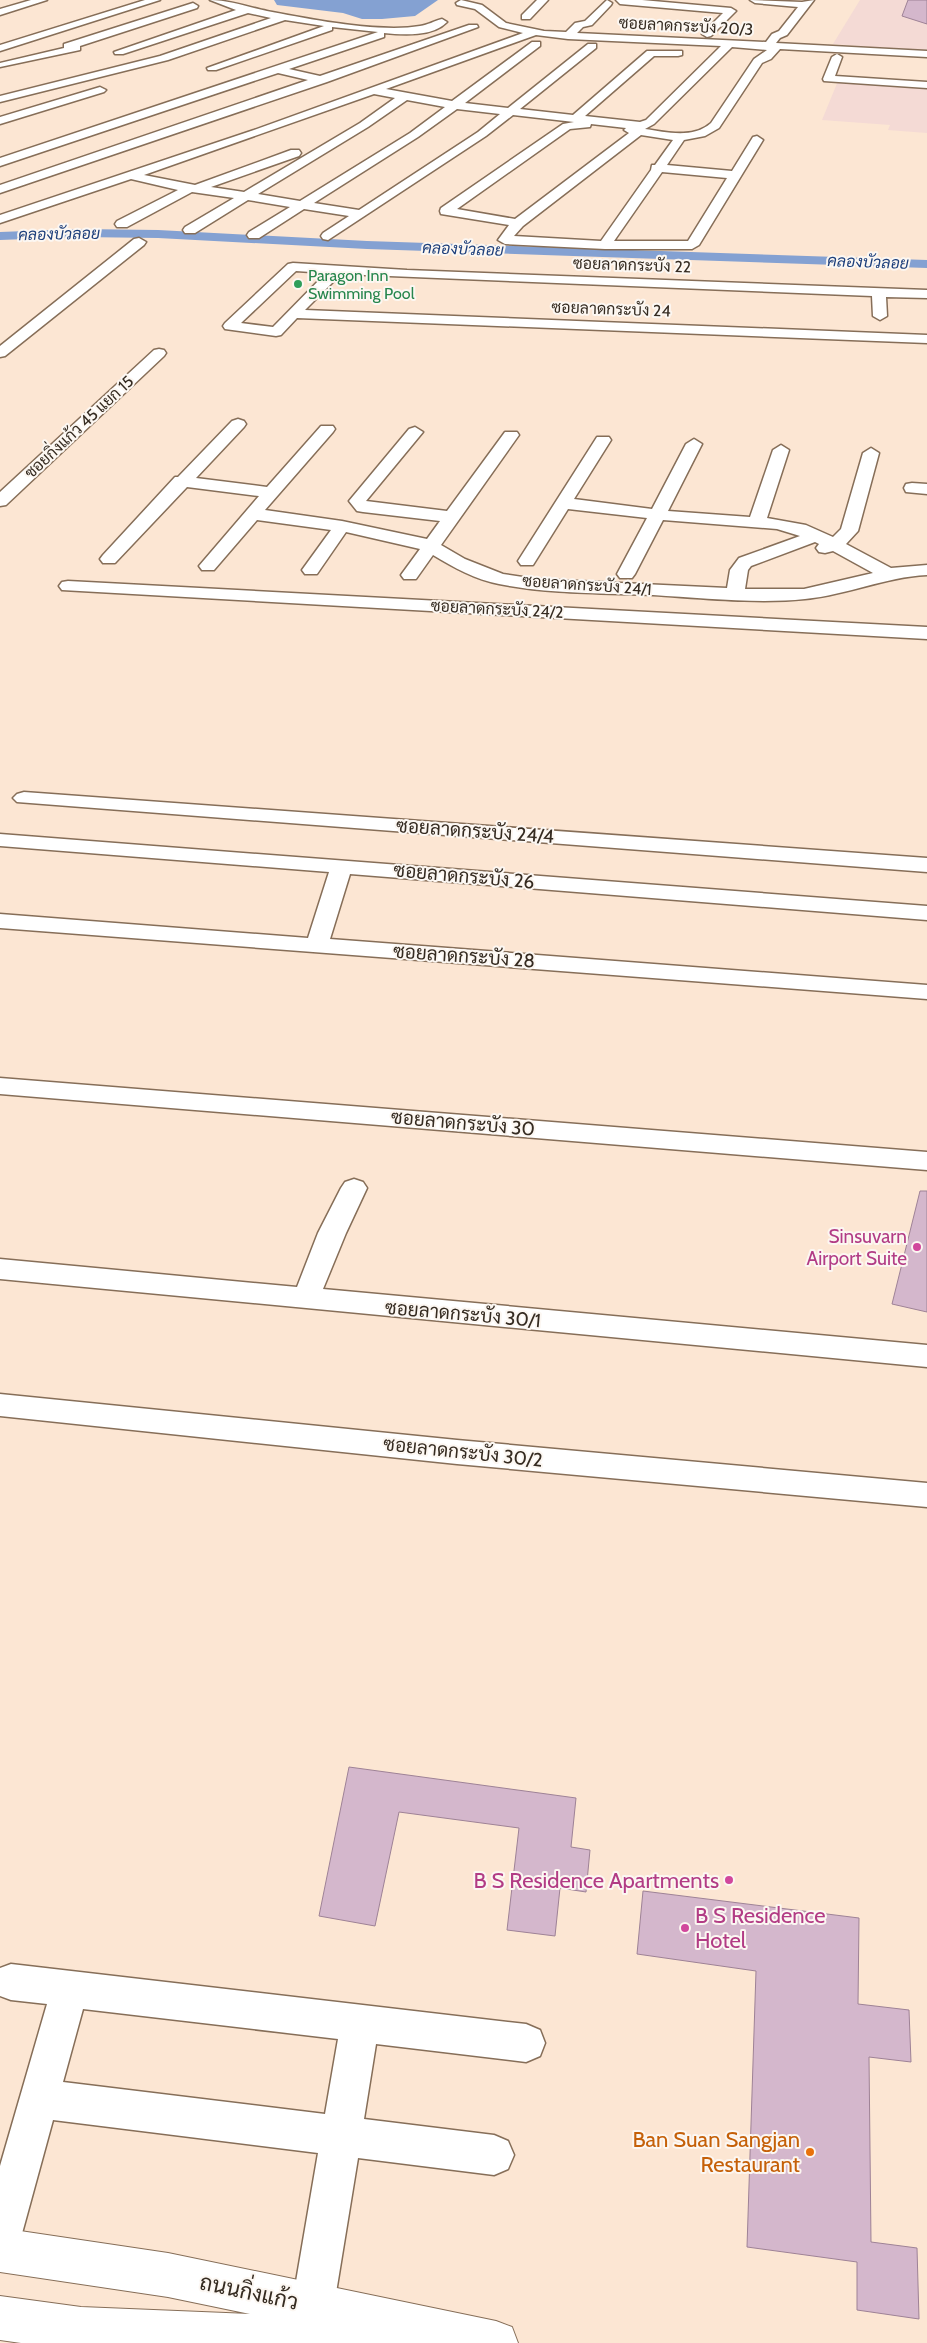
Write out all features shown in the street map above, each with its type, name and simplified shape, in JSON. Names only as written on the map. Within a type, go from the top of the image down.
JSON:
[{"type":"main road","name":"ถนนกิ่งแก้ว","points":[[0,2250],[168,2275],[496,2343]]},
{"type":"main road","points":[[0,2318],[81,2329],[406,2343]]},
{"type":"street","points":[[2,10],[42,0]]},
{"type":"street","points":[[0,48],[35,38],[45,32],[155,0]]},
{"type":"street","points":[[215,0],[219,3],[247,10],[283,16],[405,31],[436,26],[458,7]]},
{"type":"street","points":[[526,17],[543,0]]},
{"type":"street","points":[[593,1],[607,3],[620,0],[671,3],[731,11],[707,34]]},
{"type":"street","points":[[755,0],[806,2]]},
{"type":"street","points":[[171,2],[233,14]]},
{"type":"street","points":[[518,223],[446,210],[567,126],[577,124],[681,136],[697,134],[713,127],[758,61],[767,57],[772,47],[787,38],[783,33],[806,2]]},
{"type":"street","points":[[568,36],[579,25],[588,23],[607,3]]},
{"type":"street","points":[[660,18],[671,3]]},
{"type":"street","name":"ซอยลาดกระบัง 20/3","points":[[458,7],[478,7],[503,25],[534,38],[582,36],[772,47],[914,58]]},
{"type":"street","points":[[0,65],[72,47],[201,8]]},
{"type":"street","points":[[2,10],[23,15]]},
{"type":"street","points":[[110,56],[247,10]]},
{"type":"street","points":[[0,99],[164,58],[283,16]]},
{"type":"street","points":[[582,36],[592,26],[588,23]]},
{"type":"street","points":[[0,189],[473,27]]},
{"type":"street","points":[[208,67],[328,28]]},
{"type":"street","points":[[0,162],[380,35]]},
{"type":"street","points":[[35,38],[93,52]]},
{"type":"street","points":[[0,219],[460,61],[534,38]]},
{"type":"street","points":[[254,235],[414,135],[506,67],[534,38]]},
{"type":"street","points":[[360,42],[460,61],[524,69]]},
{"type":"street","points":[[280,70],[404,97],[455,105],[638,126],[646,125],[715,44]]},
{"type":"street","points":[[575,119],[653,52],[705,57],[728,45]]},
{"type":"street","points":[[328,236],[482,134],[592,46]]},
{"type":"street","points":[[837,56],[828,79],[927,85]]},
{"type":"street","points":[[160,71],[187,63],[164,58]]},
{"type":"street","points":[[898,83],[914,58]]},
{"type":"street","points":[[207,80],[227,72],[208,67]]},
{"type":"street","points":[[542,71],[559,72]]},
{"type":"street","points":[[2,120],[114,86]]},
{"type":"street","points":[[190,230],[404,97]]},
{"type":"street","points":[[2,120],[29,127]]},
{"type":"street","points":[[639,131],[518,223],[505,240],[605,245],[692,245],[757,140]]},
{"type":"street","points":[[605,245],[656,168],[681,136]]},
{"type":"street","points":[[38,149],[132,175],[194,188],[360,214]]},
{"type":"street","points":[[122,224],[194,188],[292,154],[323,149]]},
{"type":"street","points":[[656,168],[736,175]]},
{"type":"street","points":[[0,353],[139,242]]},
{"type":"street","points":[[628,283],[631,264]]},
{"type":"street","points":[[660,284],[663,265]]},
{"type":"street","name":"ซอยลาดกระบัง 22","points":[[294,314],[276,332],[230,326],[293,267],[336,271],[600,276],[628,283],[708,286],[880,304],[926,291]]},
{"type":"street","points":[[294,314],[336,271]]},
{"type":"street","points":[[693,275],[705,279],[708,286]]},
{"type":"street","points":[[833,301],[880,304]]},
{"type":"street","name":"ซอยลาดกระบัง 24","points":[[294,314],[927,339]]},
{"type":"street","points":[[818,319],[818,334]]},
{"type":"street","points":[[904,326],[927,327]]},
{"type":"street","points":[[692,330],[692,347]]},
{"type":"street","name":"ซอยกิ่งแก้ว 45 แยก 15","points":[[0,501],[159,353]]},
{"type":"street","points":[[109,559],[238,424]]},
{"type":"street","points":[[208,566],[327,429]]},
{"type":"street","points":[[415,432],[357,501],[363,507],[451,517]]},
{"type":"street","points":[[410,574],[511,435]]},
{"type":"street","points":[[527,561],[603,440]]},
{"type":"street","points":[[626,574],[694,444]]},
{"type":"street","points":[[757,521],[781,450]]},
{"type":"street","points":[[735,594],[739,570],[745,562],[824,542],[849,531],[871,453]]},
{"type":"street","points":[[181,482],[271,494]]},
{"type":"street","points":[[563,503],[656,515],[711,520],[757,521],[789,526],[824,542],[878,576]]},
{"type":"street","name":"ซอยลาดกระบัง 24/1","points":[[254,514],[342,526],[395,536],[430,546],[459,563],[499,579],[536,584],[735,594],[821,592],[878,576],[927,570]]},
{"type":"street","points":[[311,570],[342,526]]},
{"type":"street","name":"ซอยลาดกระบัง 24/2","points":[[68,586],[927,633]]},
{"type":"street","name":"ซอยลาดกระบัง 24/4","points":[[24,798],[927,865]]},
{"type":"street","name":"ซอยลาดกระบัง 26","points":[[0,840],[927,913]]},
{"type":"street","points":[[317,945],[342,866]]},
{"type":"street","name":"ซอยลาดกระบัง 28","points":[[0,921],[927,992]]},
{"type":"street","name":"ซอยลาดกระบัง 30","points":[[0,1086],[927,1160]]},
{"type":"street","points":[[306,1298],[332,1233],[354,1188]]},
{"type":"street","name":"ซอยลาดกระบัง 30/1","points":[[0,1269],[927,1356]]},
{"type":"street","name":"ซอยลาดกระบัง 30/2","points":[[0,1405],[457,1452],[927,1495]]},
{"type":"street","points":[[11,1982],[526,2043]]},
{"type":"street","points":[[0,2237],[70,1988]]},
{"type":"street","points":[[313,2305],[360,2023]]},
{"type":"street","points":[[39,2099],[494,2155]]},
{"type":"shaded area","points":[[860,0],[927,0],[927,51],[833,44]]},
{"type":"shaded area","points":[[838,81],[927,87],[927,133],[888,130],[890,125],[822,120]]},
{"type":"water","points":[[274,0],[438,0],[415,16],[362,19],[343,13],[277,5]]},
{"type":"building","points":[[908,0],[927,0],[927,24],[902,16]]},
{"type":"building","name":"Sinsuvarn Airport Suite","points":[[920,1191],[927,1191],[927,1312],[892,1304]]},
{"type":"building","name":"B S Residence Apartments","points":[[349,1767],[576,1798],[571,1847],[590,1850],[586,1892],[560,1888],[555,1936],[507,1930],[519,1828],[399,1812],[375,1926],[319,1916]]},
{"type":"building","name":"Ban Suan Sangjan Restaurant","points":[[643,1891],[859,1918],[858,2004],[909,2010],[911,2062],[869,2057],[871,2242],[917,2248],[919,2319],[857,2310],[857,2262],[747,2247],[756,1971],[637,1954]]},
{"type":"waterway","name":"คลองบัวลอย","points":[[0,236],[79,233],[158,234],[367,245],[927,264]]},
{"type":"place","name":"Paragon Inn Swimming Pool","points":[[298,284]]},
{"type":"place","name":"Sinsuvarn Airport Suite","points":[[917,1247]]},
{"type":"place","name":"B S Residence Apartments","points":[[729,1880]]},
{"type":"place","name":"B S Residence Hotel","points":[[685,1928]]},
{"type":"place","name":"Ban Suan Sangjan Restaurant","points":[[810,2152]]}]
